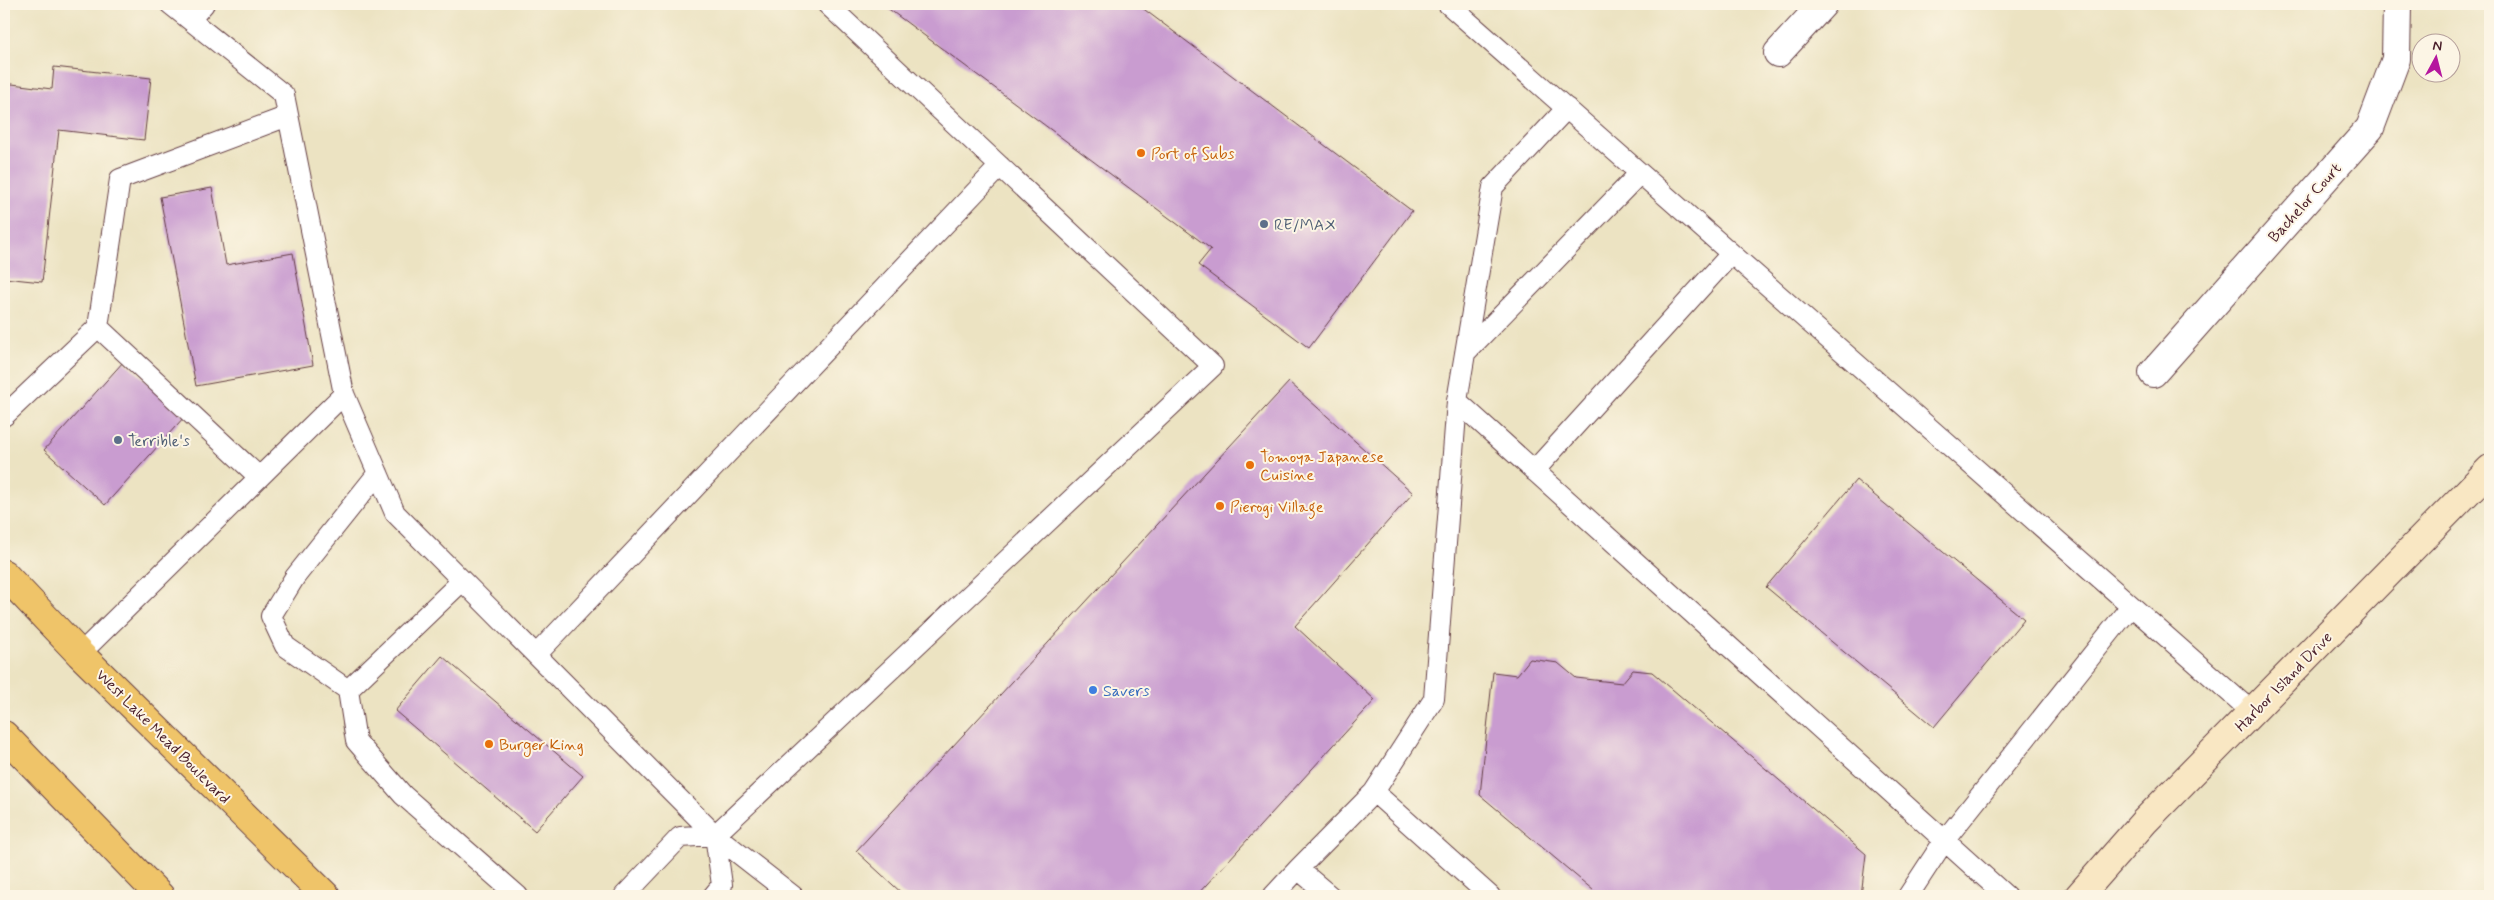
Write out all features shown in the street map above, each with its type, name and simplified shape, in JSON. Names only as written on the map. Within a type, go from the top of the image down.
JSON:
[{"type":"main road","name":"West Lake Mead Boulevard","points":[[4,574],[80,654],[326,896]]},
{"type":"main road","points":[[4,735],[160,896]]},
{"type":"street","points":[[1778,53],[1823,4]]},
{"type":"street","name":"Bachelor Court","points":[[2153,373],[2370,128],[2396,59],[2397,4]]},
{"type":"street","name":"Harbor Island Drive","points":[[2079,896],[2144,822],[2490,469]]},
{"type":"lane","points":[[170,4],[284,94],[344,394],[395,513],[716,835],[793,896]]},
{"type":"lane","points":[[190,20],[204,4]]},
{"type":"lane","points":[[624,896],[680,837],[716,835],[1213,366],[827,4]]},
{"type":"lane","points":[[1448,4],[2252,712]]},
{"type":"lane","points":[[1273,896],[1374,792],[1434,699],[1457,402],[1493,187],[1567,108]]},
{"type":"lane","points":[[4,416],[98,327],[120,179],[288,116]]},
{"type":"lane","points":[[536,655],[1000,166]]},
{"type":"lane","points":[[1465,353],[1640,173]]},
{"type":"lane","points":[[1534,472],[1732,254]]},
{"type":"lane","points":[[98,327],[259,477]]},
{"type":"lane","points":[[80,654],[344,394]]},
{"type":"lane","points":[[1457,402],[2006,896]]},
{"type":"lane","points":[[378,473],[295,577],[270,616],[285,646],[348,690],[356,741],[403,795],[518,896]]},
{"type":"lane","points":[[348,690],[462,581]]},
{"type":"lane","points":[[1908,896],[1944,841],[2131,606]]},
{"type":"lane","points":[[1374,792],[1490,896]]},
{"type":"lane","points":[[713,896],[722,885],[716,835]]},
{"type":"lane","points":[[1298,869],[1330,896]]},
{"type":"building","points":[[882,4],[1137,4],[1412,211],[1309,348],[1198,265],[1211,249]]},
{"type":"building","points":[[54,67],[151,78],[144,140],[59,130],[42,282],[4,278],[4,83],[52,89]]},
{"type":"building","points":[[212,188],[226,265],[293,253],[313,365],[196,386],[160,197]]},
{"type":"building","points":[[124,361],[185,416],[105,505],[44,450]]},
{"type":"building","points":[[1289,382],[1413,493],[1295,626],[1375,700],[1196,896],[905,896],[856,851]]},
{"type":"building","points":[[1856,480],[2024,619],[1934,727],[1766,587]]},
{"type":"building","name":"Burger King","points":[[442,656],[583,776],[535,831],[395,711]]},
{"type":"building","points":[[1530,659],[1558,663],[1576,678],[1622,683],[1633,670],[1652,672],[1866,854],[1861,896],[1600,896],[1480,795],[1493,672],[1517,675]]},
{"type":"place","name":"Port of Subs","points":[[1141,153]]},
{"type":"place","name":"RE/MAX","points":[[1264,224]]},
{"type":"place","name":"Terrible's","points":[[118,440]]},
{"type":"place","name":"Tomoya Japanese Cuisine","points":[[1250,465]]},
{"type":"place","name":"Pierogi Village","points":[[1220,506]]},
{"type":"place","name":"Savers","points":[[1093,690]]},
{"type":"place","name":"Burger King","points":[[489,744]]}]
